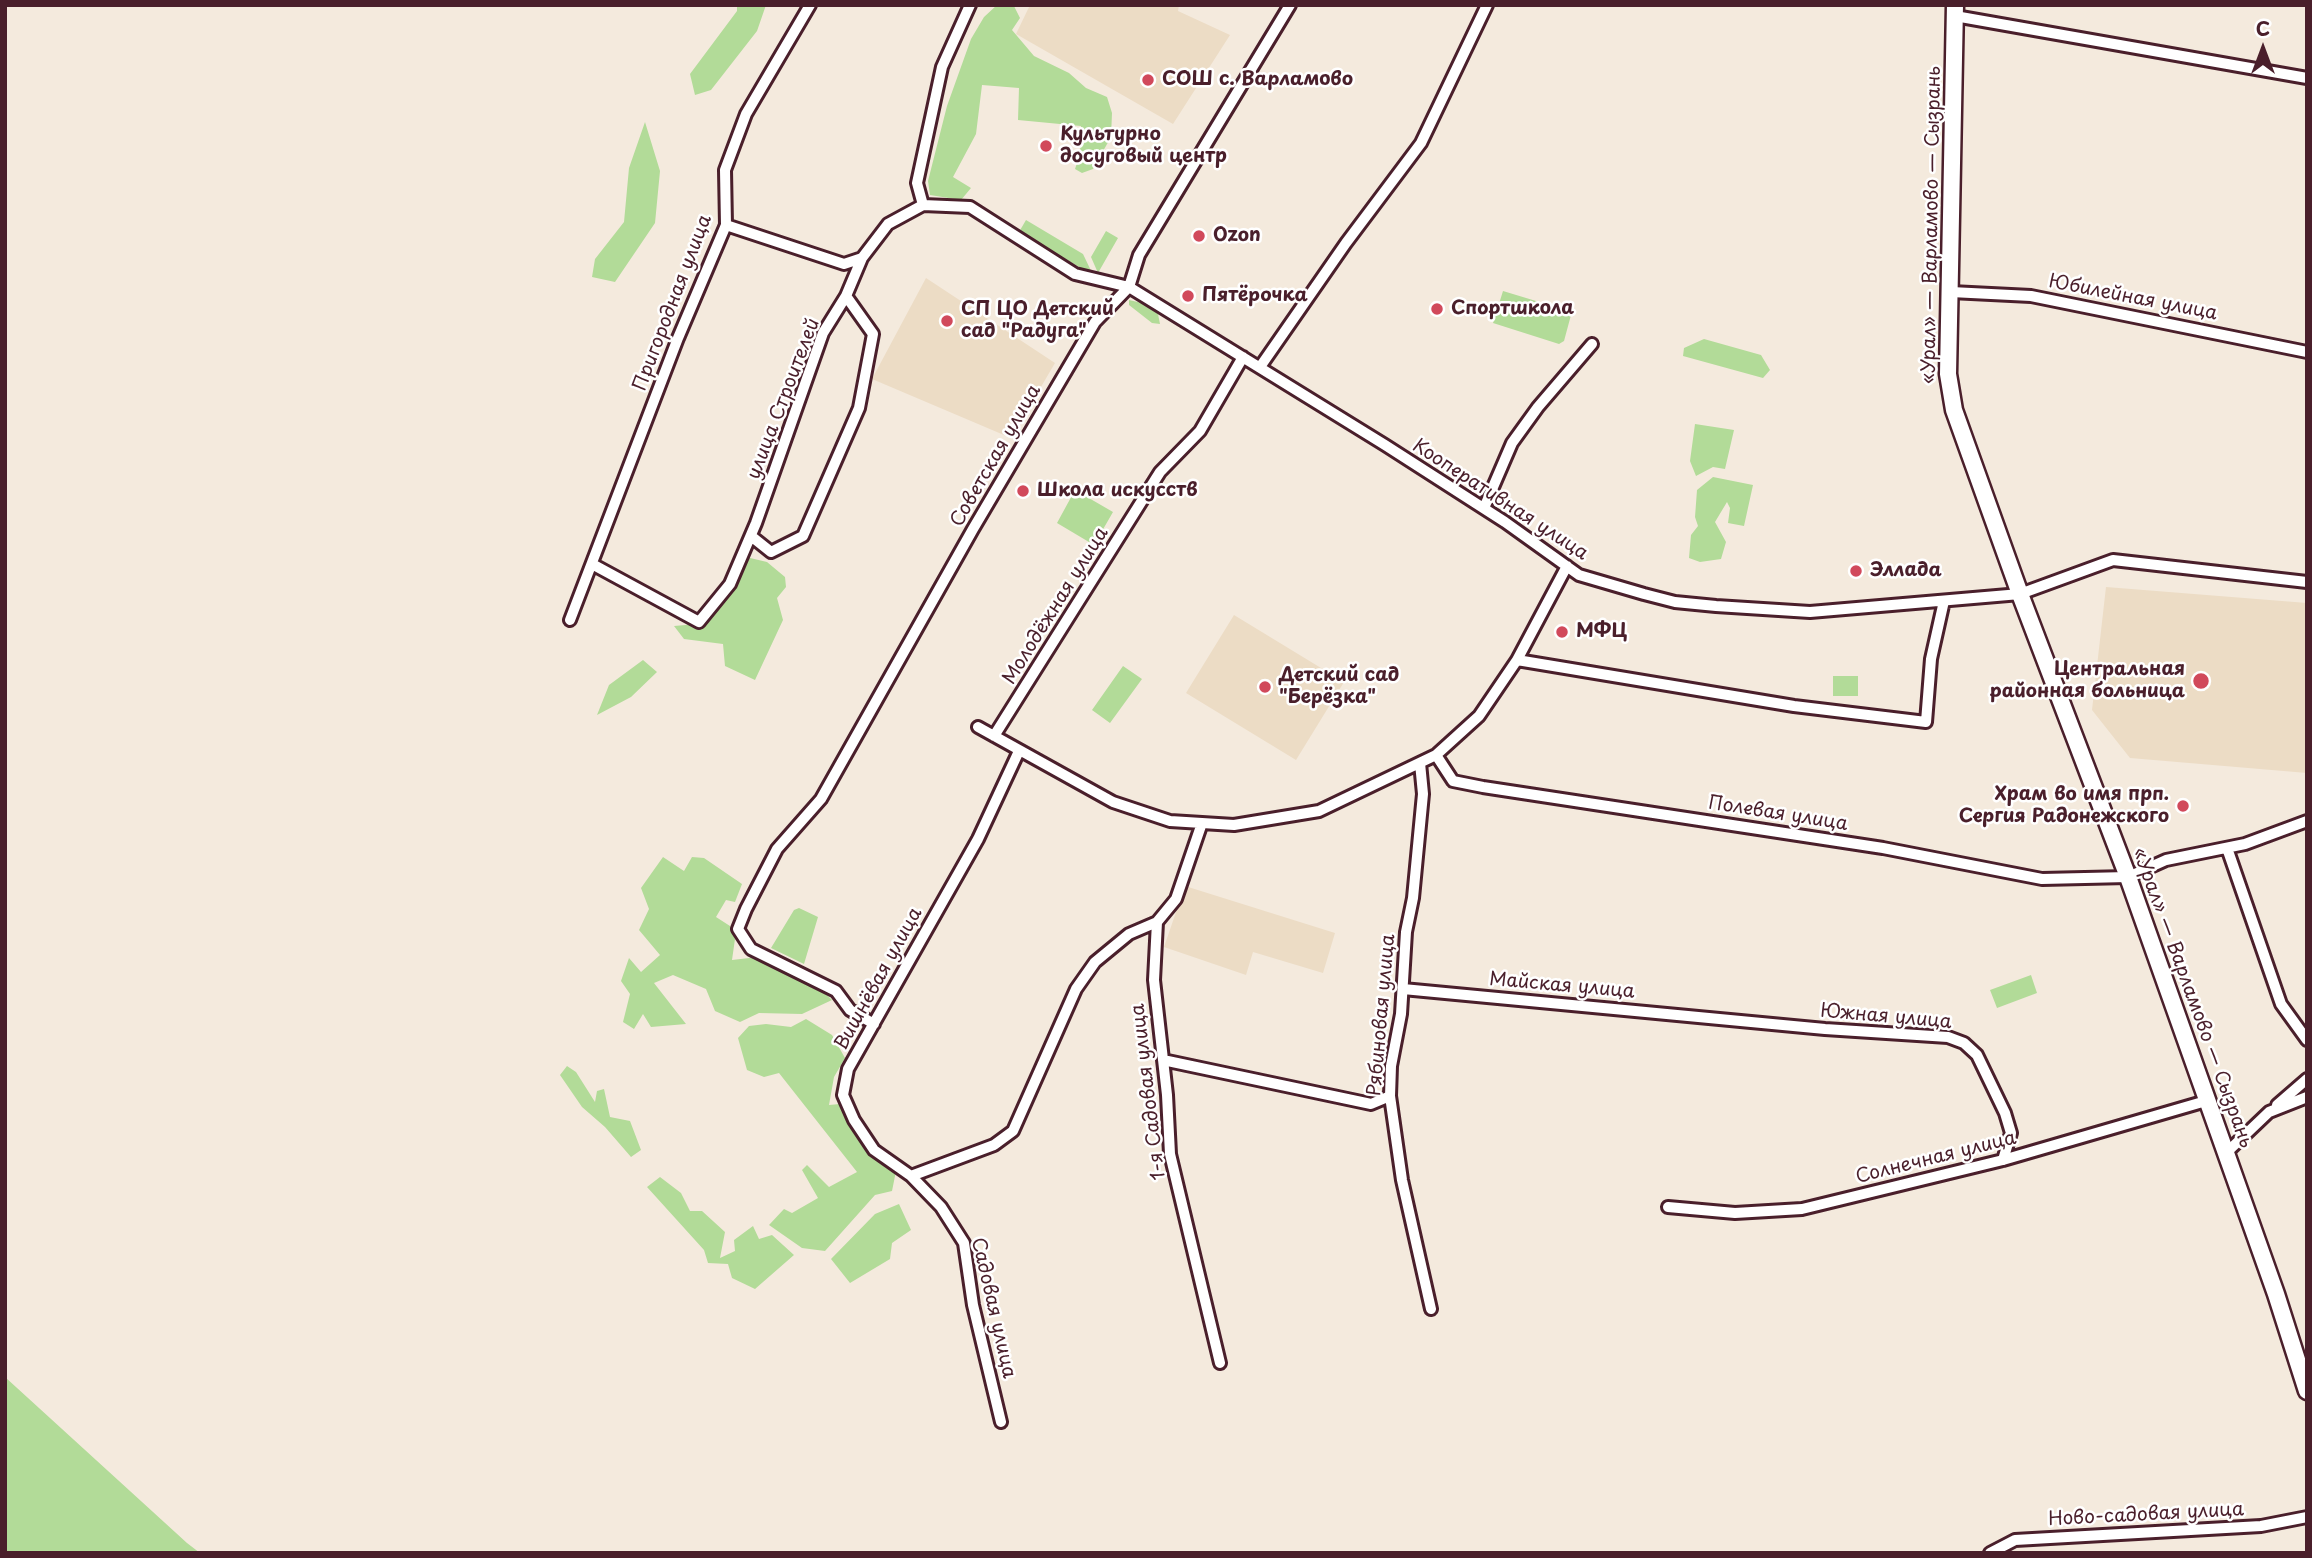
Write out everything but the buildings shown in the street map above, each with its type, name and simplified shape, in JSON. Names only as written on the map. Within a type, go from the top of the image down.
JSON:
[{"type":"main road","name":"«Урал» — Варламово — Сызрань","points":[[1955,11],[1948,374],[1954,410],[2020,594],[2128,877],[2276,1294],[2307,1391]]},
{"type":"street","name":"Пригородная улица","points":[[570,620],[678,338],[726,225],[725,170],[746,114],[810,5]]},
{"type":"street","points":[[923,205],[918,183],[942,67],[970,5]]},
{"type":"street","name":"Советская улица","points":[[874,1024],[850,1010],[836,991],[751,949],[738,929],[777,849],[821,799],[973,529],[1095,323],[1129,287],[1139,255],[1290,5]]},
{"type":"street","points":[[1260,367],[1346,243],[1421,143],[1487,5]]},
{"type":"street","points":[[1955,11],[2307,78]]},
{"type":"street","name":"улица Строителей","points":[[592,564],[699,622],[730,584],[751,536],[823,333],[846,296],[862,258],[888,224],[923,205]]},
{"type":"street","name":"Кооперативная улица","points":[[923,205],[970,207],[1075,274],[1129,287],[1484,508],[1579,575],[1644,594],[1675,602],[1810,612],[2020,594],[2113,560],[2307,582]]},
{"type":"street","points":[[726,225],[844,264],[862,258]]},
{"type":"street","name":"Юбилейная улица","points":[[1951,292],[2031,296],[2307,352]]},
{"type":"street","points":[[751,536],[771,552],[803,536],[859,408],[873,334],[846,296]]},
{"type":"street","points":[[1484,508],[1512,443],[1538,407],[1592,344]]},
{"type":"street","name":"Молодёжная улица","points":[[994,736],[1160,472],[1200,431],[1243,357]]},
{"type":"street","points":[[978,727],[1113,802],[1170,821],[1234,825],[1319,811],[1436,755],[1479,716],[1517,660],[1567,566]]},
{"type":"street","points":[[1517,660],[1794,706],[1926,722],[1931,659],[1944,601]]},
{"type":"street","name":"Вишнёвая улица","points":[[911,1176],[874,1150],[855,1120],[843,1095],[848,1069],[978,839],[1018,751]]},
{"type":"street","name":"Полевая улица","points":[[1436,755],[1452,780],[1483,787],[1883,848],[2042,879],[2128,877]]},
{"type":"street","name":"Рябиновая улица","points":[[1420,763],[1423,794],[1413,898],[1406,932],[1402,989],[1391,1066],[1390,1096],[1402,1180],[1431,1309]]},
{"type":"street","points":[[2128,877],[2166,860],[2245,844],[2307,821]]},
{"type":"street","points":[[911,1176],[994,1145],[1013,1131],[1076,989],[1104,955],[1129,934],[1157,922],[1175,899],[1202,823]]},
{"type":"street","points":[[2227,848],[2281,1004],[2307,1040]]},
{"type":"street","name":"1-я Садовая улица","points":[[1157,922],[1153,980],[1163,1060],[1170,1154],[1220,1363]]},
{"type":"street","name":"Майская улица","points":[[1402,989],[1717,1018]]},
{"type":"street","name":"Южная улица","points":[[1717,1018],[1948,1037],[1964,1043],[1977,1055],[2005,1113],[2011,1133],[2003,1160]]},
{"type":"street","points":[[1163,1060],[1370,1104],[1390,1096]]},
{"type":"street","points":[[2225,1154],[2307,1079]]},
{"type":"street","points":[[2269,1112],[2307,1097]]},
{"type":"street","name":"Солнечная улица","points":[[1668,1207],[1735,1213],[1802,1209],[2003,1160],[2206,1101]]},
{"type":"street","name":"Садовая улица","points":[[911,1176],[941,1207],[964,1243],[972,1305],[1001,1422]]},
{"type":"street","name":"Ново-садовая улица","points":[[1990,1553],[2015,1540],[2261,1526],[2307,1517]]},
{"type":"shaded area","name":"СОШ с. Варламово","points":[[1030,5],[1179,5],[1178,11],[1230,35],[1173,124],[1016,34]]},
{"type":"shaded area","name":"СП ЦО Детский сад \"Радуга\"","points":[[926,278],[1055,363],[1011,438],[872,379]]},
{"type":"shaded area","name":"Центральная районная больница","points":[[2106,587],[2307,603],[2307,773],[2130,758],[2092,710]]},
{"type":"shaded area","name":"Детский сад \"Берёзка\"","points":[[1234,615],[1344,682],[1296,760],[1186,693]]},
{"type":"shaded area","points":[[1185,886],[1335,933],[1323,973],[1253,952],[1246,975],[1164,947]]},
{"type":"green space","points":[[737,5],[766,5],[757,31],[711,90],[695,95],[690,74],[737,11]]},
{"type":"green space","points":[[997,5],[1014,6],[1020,18],[1012,30],[1034,56],[1069,73],[1086,88],[1107,97],[1112,113],[1111,137],[1093,169],[1082,173],[1075,169],[1080,154],[1081,126],[1018,120],[1019,88],[982,85],[976,134],[953,177],[971,188],[961,200],[930,195],[928,181],[947,106],[971,39],[984,17]]},
{"type":"green space","points":[[645,122],[660,171],[655,223],[615,282],[592,277],[595,259],[624,222],[629,168]]},
{"type":"green space","points":[[1026,220],[1083,254],[1093,275],[1019,232]]},
{"type":"green space","points":[[1106,231],[1118,238],[1098,273],[1091,257]]},
{"type":"green space","points":[[1503,291],[1569,311],[1571,315],[1564,341],[1559,344],[1493,323]]},
{"type":"green space","points":[[1129,300],[1142,303],[1158,314],[1160,324],[1152,323],[1129,305]]},
{"type":"green space","points":[[1704,339],[1761,355],[1770,370],[1763,378],[1683,356],[1684,348]]},
{"type":"green space","points":[[1695,424],[1734,430],[1725,469],[1713,467],[1696,476],[1690,461]]},
{"type":"green space","points":[[1713,477],[1753,485],[1744,526],[1728,523],[1730,508],[1727,502],[1715,522],[1726,542],[1721,559],[1700,562],[1689,558],[1691,535],[1698,526],[1695,517],[1697,490]]},
{"type":"green space","points":[[1075,490],[1113,512],[1094,545],[1057,523]]},
{"type":"green space","points":[[746,557],[767,562],[785,577],[786,587],[777,598],[783,620],[755,680],[725,666],[723,644],[684,639],[674,626],[697,624],[731,592]]},
{"type":"green space","points":[[643,660],[657,672],[631,697],[597,715],[609,685]]},
{"type":"green space","points":[[1123,666],[1142,679],[1110,723],[1092,710]]},
{"type":"green space","points":[[1833,676],[1858,676],[1858,696],[1833,696]]},
{"type":"green space","points":[[663,857],[684,871],[692,857],[704,858],[742,884],[735,902],[726,900],[716,917],[730,926],[735,939],[732,960],[758,957],[816,984],[832,1000],[802,1014],[759,1013],[740,1022],[715,1011],[706,989],[673,975],[654,983],[686,1024],[651,1027],[643,1014],[634,1029],[623,1022],[630,994],[621,981],[629,958],[641,972],[660,955],[639,930],[649,909],[641,888]]},
{"type":"green space","points":[[799,908],[818,917],[804,964],[771,948],[794,910]]},
{"type":"green space","points":[[2031,975],[2037,993],[1997,1008],[1990,990]]},
{"type":"green space","points":[[806,1019],[832,1035],[845,1058],[834,1077],[829,1105],[840,1104],[873,1155],[896,1171],[892,1191],[875,1195],[825,1251],[802,1248],[769,1225],[784,1209],[792,1213],[818,1198],[802,1170],[807,1165],[829,1187],[857,1172],[779,1073],[764,1077],[747,1070],[738,1038],[749,1026],[766,1024],[791,1027]]},
{"type":"green space","points":[[567,1066],[576,1072],[595,1102],[597,1091],[604,1089],[610,1117],[630,1121],[641,1150],[631,1157],[605,1127],[582,1107],[560,1075]]},
{"type":"green space","points":[[660,1177],[681,1193],[690,1211],[702,1211],[725,1232],[720,1258],[735,1251],[734,1240],[753,1226],[759,1239],[772,1235],[794,1255],[755,1289],[732,1278],[728,1264],[708,1263],[704,1250],[647,1187]]},
{"type":"green space","points":[[899,1204],[911,1230],[892,1243],[890,1259],[850,1283],[831,1259],[875,1214]]},
{"type":"green space","points":[[5,1377],[187,1543],[200,1553],[5,1553]]},
{"type":"place","name":"СОШ с. Варламово","points":[[1148,80]]},
{"type":"place","name":"Культурно досуговый центр","points":[[1046,146]]},
{"type":"place","name":"Ozon","points":[[1199,236]]},
{"type":"place","name":"Пятёрочка","points":[[1188,296]]},
{"type":"place","name":"Спортшкола","points":[[1437,309]]},
{"type":"place","name":"СП ЦО Детский сад \"Радуга\"","points":[[947,321]]},
{"type":"place","name":"Школа искусств","points":[[1023,491]]},
{"type":"place","name":"Эллада","points":[[1856,571]]},
{"type":"place","name":"МФЦ","points":[[1562,632]]},
{"type":"place","name":"Центральная районная больница","points":[[2201,681]]},
{"type":"place","name":"Детский сад \"Берёзка\"","points":[[1265,687]]},
{"type":"place","name":"Храм во имя прп. Сергия Радонежского","points":[[2183,806]]}]
